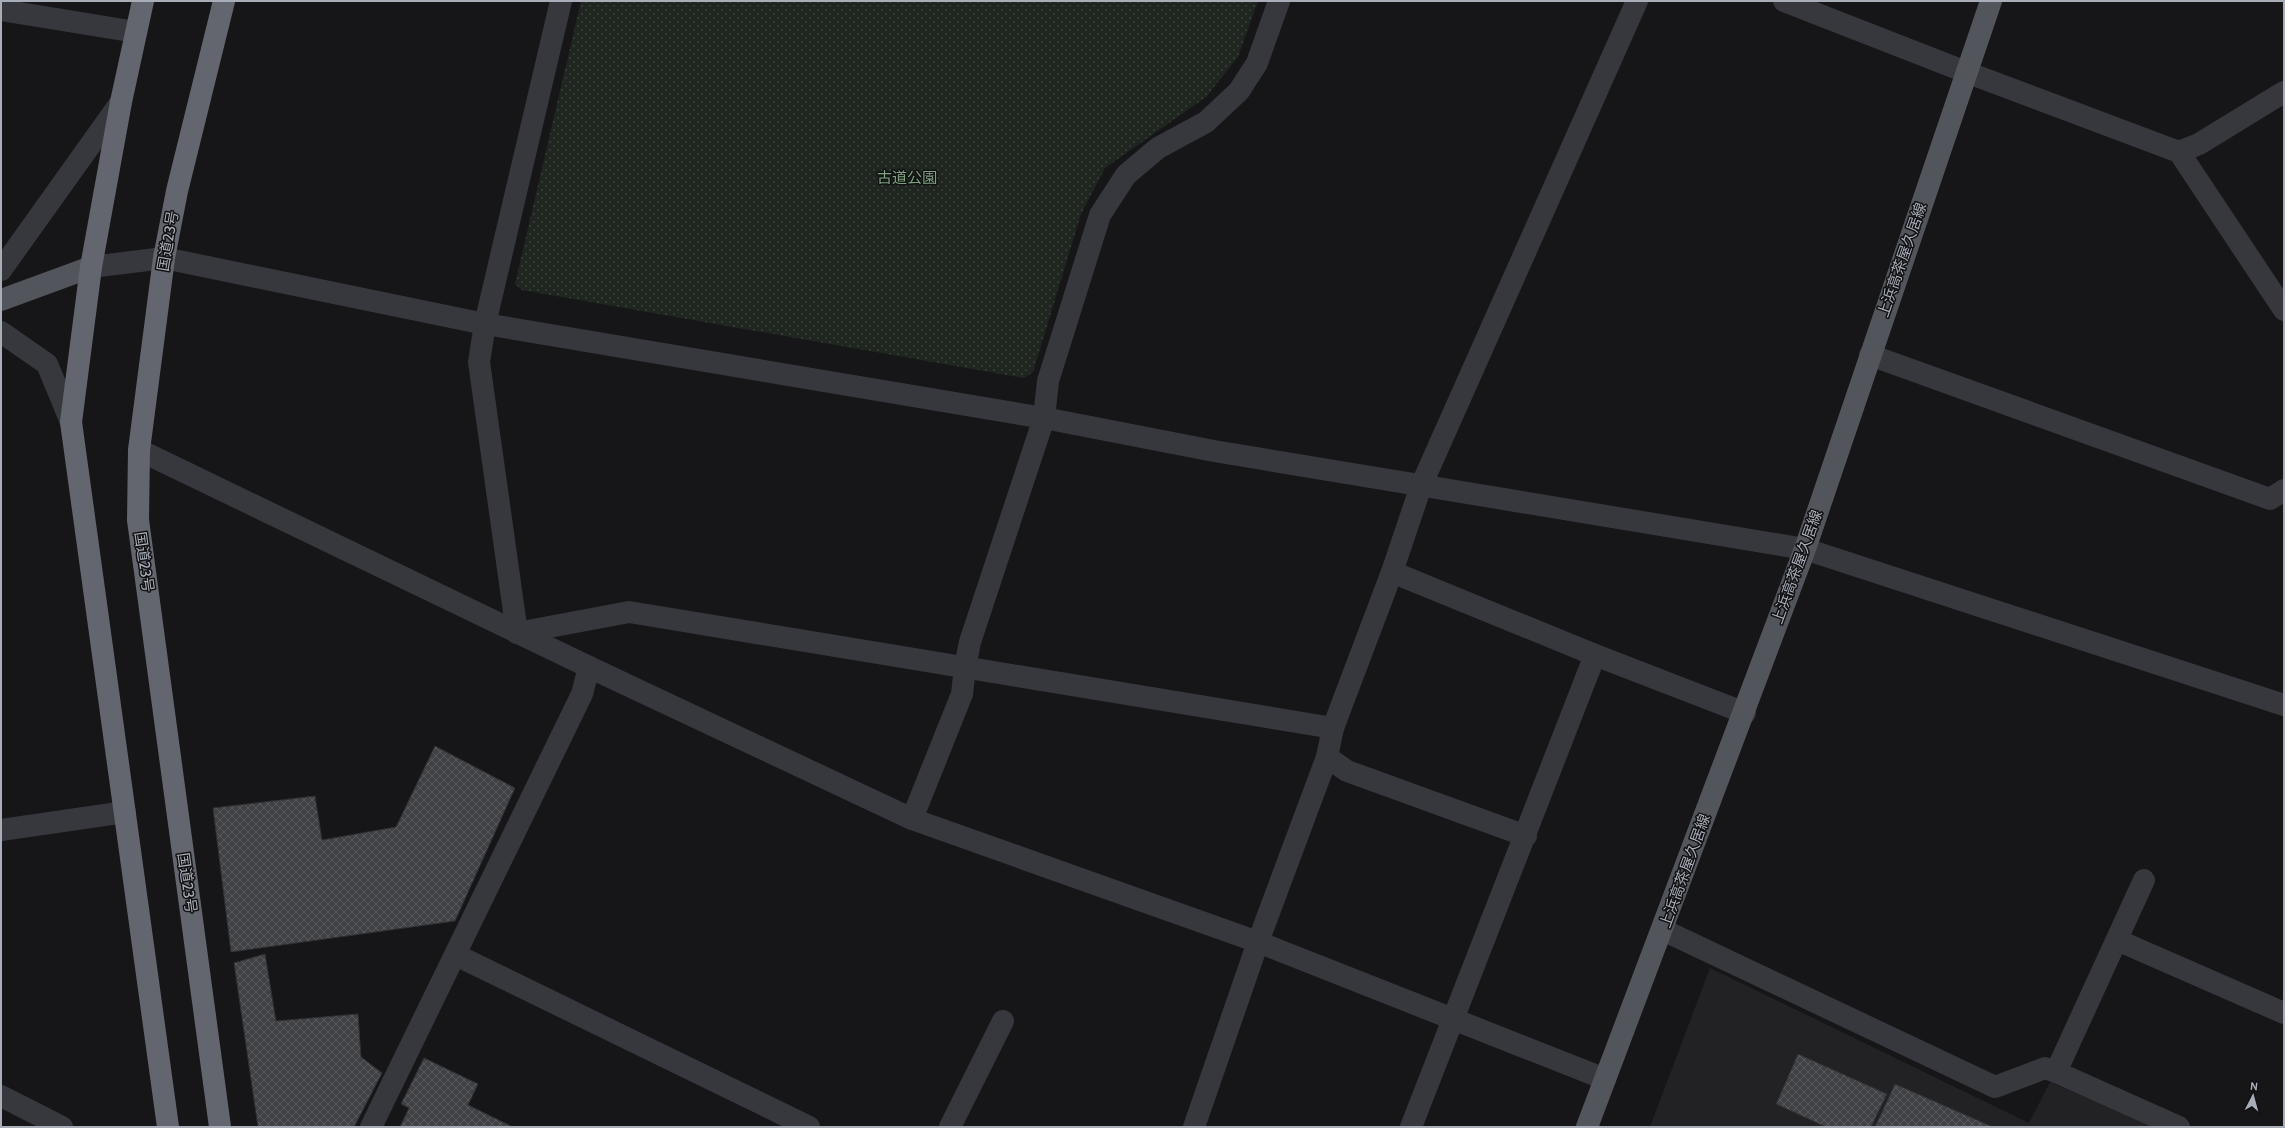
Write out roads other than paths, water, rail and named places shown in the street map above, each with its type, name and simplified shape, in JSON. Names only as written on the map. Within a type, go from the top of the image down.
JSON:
[{"type":"highway","points":[[143,1],[121,102],[91,267],[72,422],[168,1127]]},
{"type":"highway","name":"国道23号","points":[[220,1127],[138,520],[139,450],[164,258],[177,191],[224,1]]},
{"type":"main road","name":"上浜高茶屋久居線","points":[[1587,1127],[1663,930],[1805,549],[1991,1]]},
{"type":"main road","points":[[1,300],[91,267]]},
{"type":"street","points":[[517,633],[479,362],[485,324],[561,1]]},
{"type":"street","points":[[912,818],[962,694],[970,642],[1044,418],[1048,381],[1100,215],[1126,175],[1158,148],[1206,122],[1239,91],[1257,63],[1279,1]]},
{"type":"street","points":[[1194,1127],[1258,942],[1327,757],[1333,728],[1392,572],[1421,486],[1637,1]]},
{"type":"street","points":[[1784,1],[1966,72],[2179,152],[2284,310]]},
{"type":"street","points":[[1,10],[136,32]]},
{"type":"street","points":[[2179,152],[2199,144],[2284,92]]},
{"type":"street","points":[[1,270],[121,102]]},
{"type":"street","points":[[91,267],[164,258],[485,324],[1044,418],[1214,450],[1421,486],[1805,549],[2284,706]]},
{"type":"street","points":[[1,332],[47,364],[72,422]]},
{"type":"street","points":[[1870,355],[2270,500],[2284,490]]},
{"type":"street","points":[[139,450],[517,633],[912,818],[1258,942],[1605,1079]]},
{"type":"street","points":[[1392,572],[1595,655],[1744,713]]},
{"type":"street","points":[[517,633],[629,612],[1333,728]]},
{"type":"street","points":[[1411,1127],[1526,836],[1595,655]]},
{"type":"street","points":[[371,1127],[582,694],[589,667]]},
{"type":"street","points":[[1327,757],[1347,771],[1526,836]]},
{"type":"street","points":[[1,830],[125,812]]},
{"type":"street","points":[[2056,1072],[2144,880]]},
{"type":"street","points":[[1663,930],[1995,1087],[2045,1068],[2179,1127]]},
{"type":"street","points":[[2117,940],[2284,1012]]},
{"type":"street","points":[[456,955],[810,1127]]},
{"type":"street","points":[[950,1127],[1003,1021]]},
{"type":"street","points":[[1,1096],[62,1127]]},
{"type":"park label","name":"古道公園","points":[[907,178]]}]
